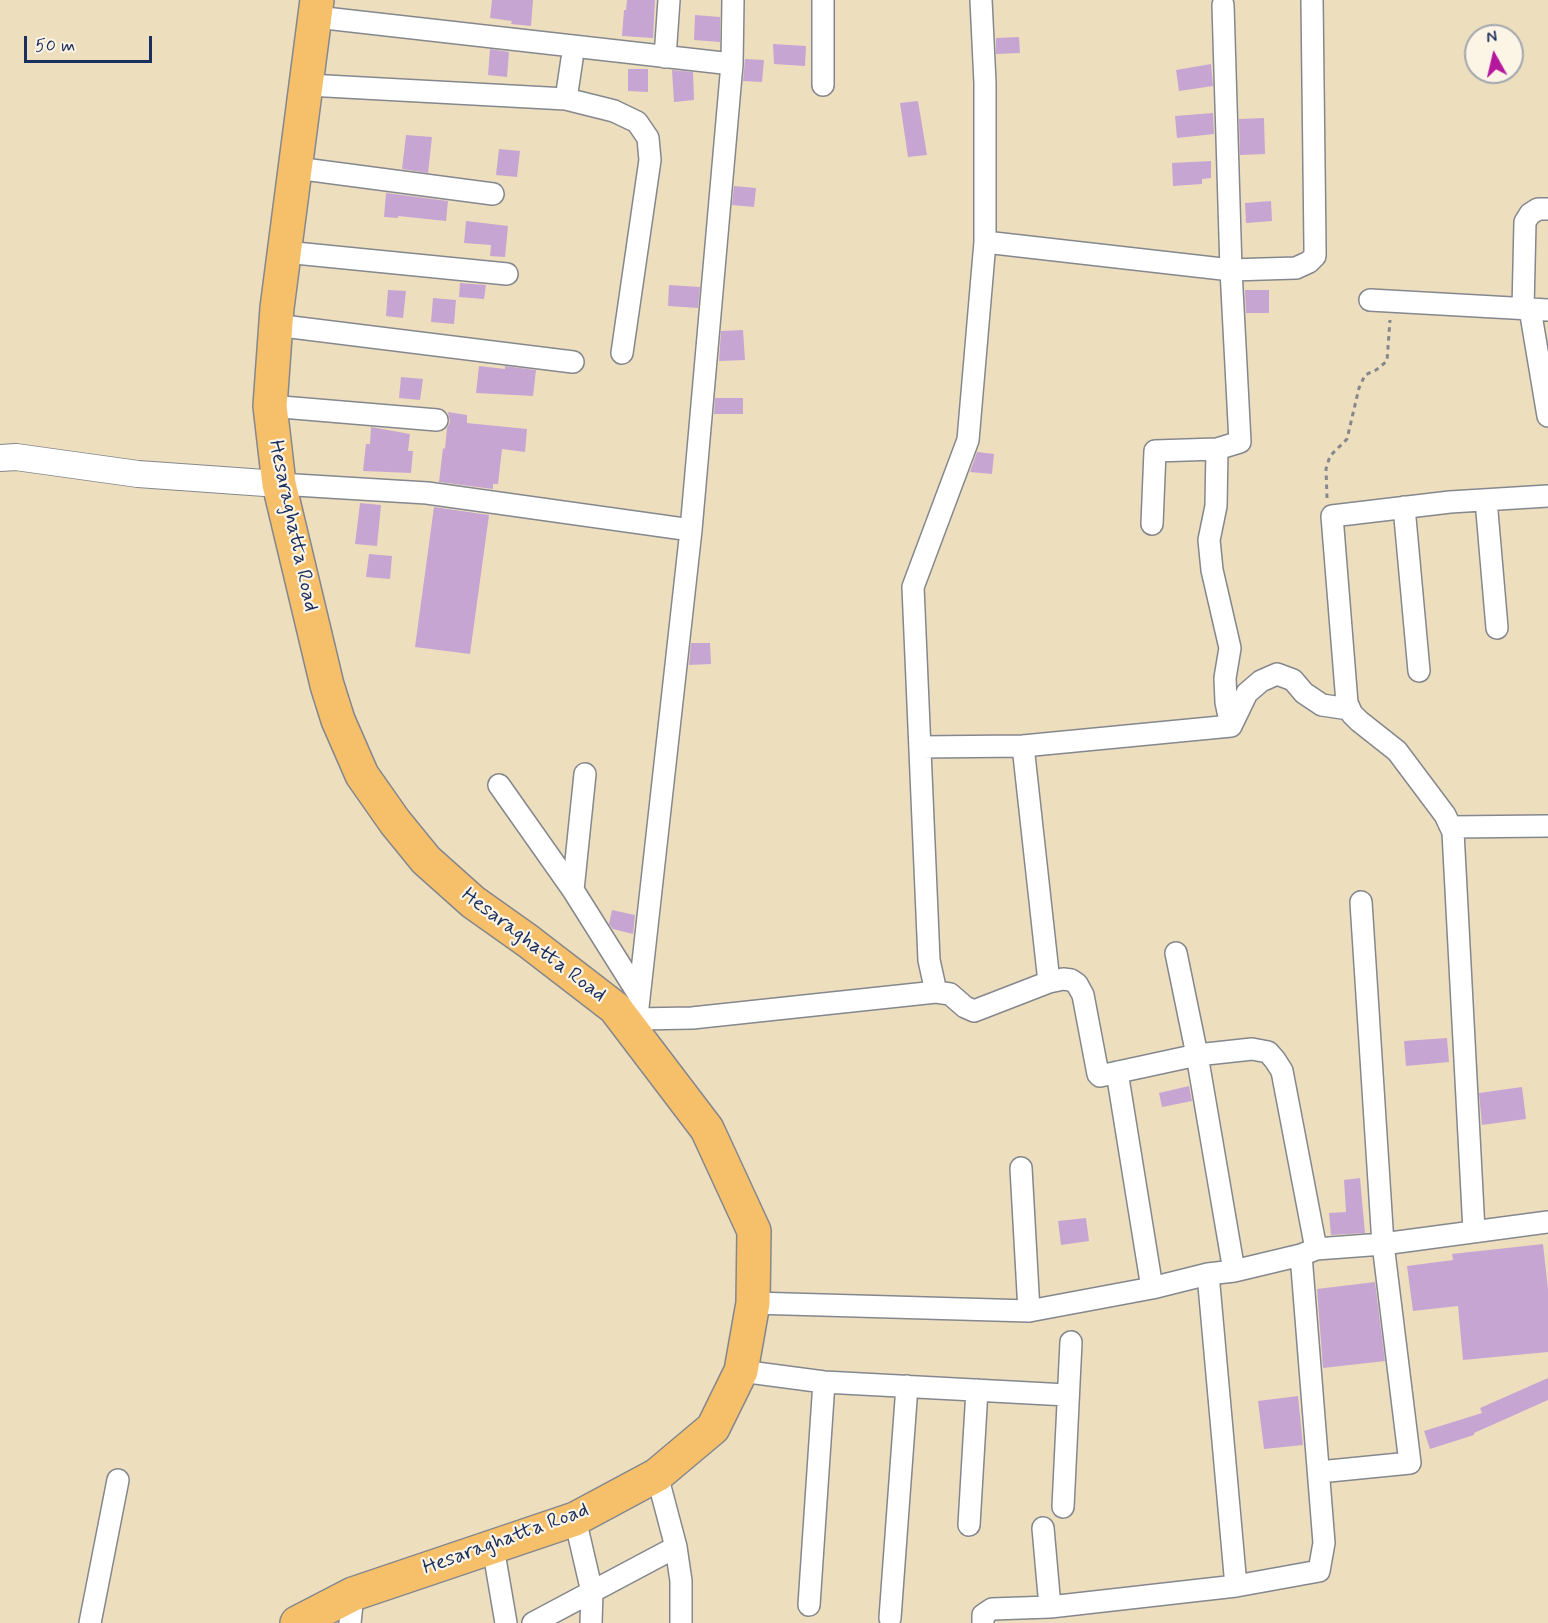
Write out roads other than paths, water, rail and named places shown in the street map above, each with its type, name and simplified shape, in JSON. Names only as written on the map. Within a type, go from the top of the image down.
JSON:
[{"type":"main road","name":"Hesaraghatta Road","points":[[297,1623],[351,1609],[493,1547],[575,1519],[657,1475],[713,1428],[741,1371],[753,1303],[754,1231],[706,1129],[636,1026],[528,941],[473,902],[426,860],[395,822],[362,775],[341,729],[327,685],[279,484],[270,406],[275,325],[317,8]]},
{"type":"street","points":[[665,57],[669,0]]},
{"type":"street","points":[[734,0],[732,64],[691,530],[636,1026],[936,992],[950,994],[965,1007],[974,1011],[1049,982],[1063,979],[1077,984],[1083,994],[1098,1074],[1106,1076],[1197,1055],[1252,1050],[1268,1052],[1282,1071],[1309,1252],[1318,1472],[1324,1543],[1319,1571],[1236,1586],[1050,1607],[992,1609],[983,1615],[983,1623]]},
{"type":"street","points":[[823,0],[823,85]]},
{"type":"street","points":[[936,992],[929,960],[913,587],[968,440],[985,242],[985,83],[981,0]]},
{"type":"street","points":[[985,242],[1232,270],[1296,268],[1309,262],[1315,256],[1312,0]]},
{"type":"street","points":[[1152,524],[1155,451],[1217,449],[1240,442],[1223,5]]},
{"type":"street","points":[[317,8],[665,57],[732,64]]},
{"type":"street","points":[[566,99],[572,59]]},
{"type":"street","points":[[308,85],[566,99],[614,111],[637,122],[648,138],[650,160],[622,354]]},
{"type":"street","points":[[296,168],[493,194]]},
{"type":"street","points":[[1548,209],[1538,209],[1530,214],[1525,222],[1548,416]]},
{"type":"street","points":[[285,252],[507,274]]},
{"type":"street","points":[[1370,300],[1534,309]]},
{"type":"street","points":[[275,325],[573,362]]},
{"type":"street","points":[[270,406],[437,420]]},
{"type":"street","points":[[1217,449],[1216,506],[1209,540],[1212,570],[1230,648],[1225,678],[1226,702],[1231,726]]},
{"type":"street","points":[[0,458],[16,457],[138,474],[427,493],[691,530]]},
{"type":"street","points":[[1474,1232],[1452,827],[1397,751],[1359,721],[1347,703],[1332,516],[1404,507],[1548,496]]},
{"type":"street","points":[[1486,500],[1497,628]]},
{"type":"street","points":[[1404,507],[1419,671]]},
{"type":"street","points":[[1231,726],[1247,693],[1261,681],[1277,674],[1293,680],[1304,693],[1322,705],[1350,709]]},
{"type":"street","points":[[920,747],[1023,746],[1231,726]]},
{"type":"street","points":[[1023,746],[1049,982]]},
{"type":"street","points":[[573,890],[585,774]]},
{"type":"street","points":[[499,785],[573,890],[639,995]]},
{"type":"street","points":[[1452,827],[1548,826]]},
{"type":"street","points":[[1318,1472],[1410,1463],[1383,1244],[1361,902]]},
{"type":"street","points":[[1176,953],[1197,1055],[1234,1271]]},
{"type":"street","points":[[1117,1072],[1152,1288]]},
{"type":"street","points":[[1021,1168],[1029,1311]]},
{"type":"street","points":[[753,1303],[1029,1311],[1152,1288],[1208,1274],[1234,1271],[1309,1252],[1548,1222]]},
{"type":"street","points":[[1208,1274],[1236,1586]]},
{"type":"street","points":[[1063,1507],[1071,1342]]},
{"type":"street","points":[[741,1371],[824,1382],[1067,1395]]},
{"type":"street","points":[[809,1605],[824,1382]]},
{"type":"street","points":[[890,1618],[907,1386]]},
{"type":"street","points":[[969,1524],[976,1390]]},
{"type":"street","points":[[657,1475],[676,1546],[681,1581],[681,1623]]},
{"type":"street","points":[[90,1623],[118,1480]]},
{"type":"street","points":[[575,1519],[592,1592],[591,1623]]},
{"type":"street","points":[[1043,1528],[1050,1607]]},
{"type":"street","points":[[533,1623],[676,1546]]},
{"type":"street","points":[[493,1547],[506,1623]]}]
